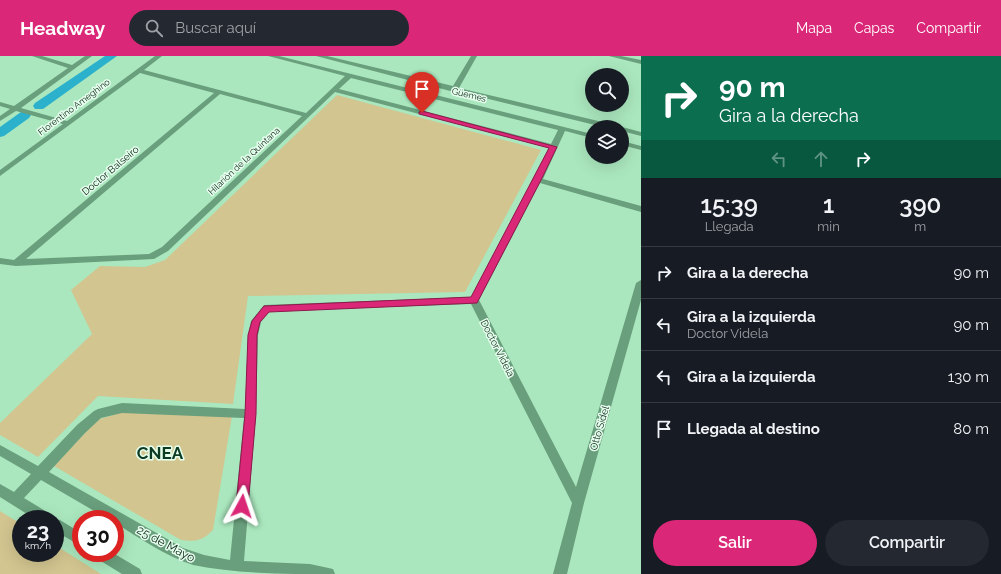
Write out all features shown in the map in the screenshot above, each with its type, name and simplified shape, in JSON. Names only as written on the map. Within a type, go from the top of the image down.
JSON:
[{"type":"street","points":[[35,56],[73,67]]},
{"type":"street","points":[[0,119],[89,56]]},
{"type":"street","name":"Florentino Ameghino","points":[[0,174],[159,56]]},
{"type":"street","name":"Güemes","points":[[271,56],[585,134]]},
{"type":"street","points":[[319,56],[585,121]]},
{"type":"street","points":[[454,90],[474,56]]},
{"type":"street","points":[[612,56],[641,62]]},
{"type":"street","points":[[139,71],[218,93],[307,115]]},
{"type":"street","name":"Hilarión de la Quintana","points":[[16,263],[151,257],[165,249],[349,76]]},
{"type":"street","points":[[334,90],[553,147]]},
{"type":"street","name":"Doctor Balseiro","points":[[16,263],[218,93]]},
{"type":"street","points":[[0,104],[68,123]]},
{"type":"street","points":[[236,571],[250,414],[253,335],[256,321],[267,308],[474,300],[538,180],[562,128]]},
{"type":"street","points":[[629,131],[641,134]]},
{"type":"street","points":[[629,145],[641,148]]},
{"type":"street","points":[[538,180],[641,209]]},
{"type":"street","points":[[0,261],[16,263]]},
{"type":"street","name":"Otto Sidel","points":[[560,574],[578,503],[641,283]]},
{"type":"street","name":"Doctor Videla","points":[[474,300],[578,503]]},
{"type":"street","points":[[15,499],[81,429],[98,414],[122,408],[250,414]]},
{"type":"street","name":"25 de Mayo","points":[[0,450],[179,553],[195,560],[236,571],[308,571],[328,574]]},
{"type":"street","points":[[0,490],[33,510]]},
{"type":"street","points":[[116,562],[135,574]]},
{"type":"shaded area","points":[[337,95],[541,150],[465,292],[248,296],[233,404],[98,396],[38,457],[0,435],[0,423],[92,334],[71,290],[100,266],[145,267],[165,260]]},
{"type":"shaded area","points":[[122,412],[232,416],[213,530],[202,539],[195,541],[181,540],[54,466],[97,420]]},
{"type":"shaded area","points":[[0,511],[12,518],[12,562],[64,562],[64,551],[72,556],[72,562],[82,562],[101,574],[0,574]]},
{"type":"waterway","points":[[39,106],[112,56]]},
{"type":"waterway","points":[[0,133],[25,115]]},
{"type":"district","name":"CNEA","points":[[160,453]]},
{"type":"route","points":[[242,506],[250,414],[253,335],[256,321],[267,308],[474,300],[538,180],[553,147],[422,113]]}]
